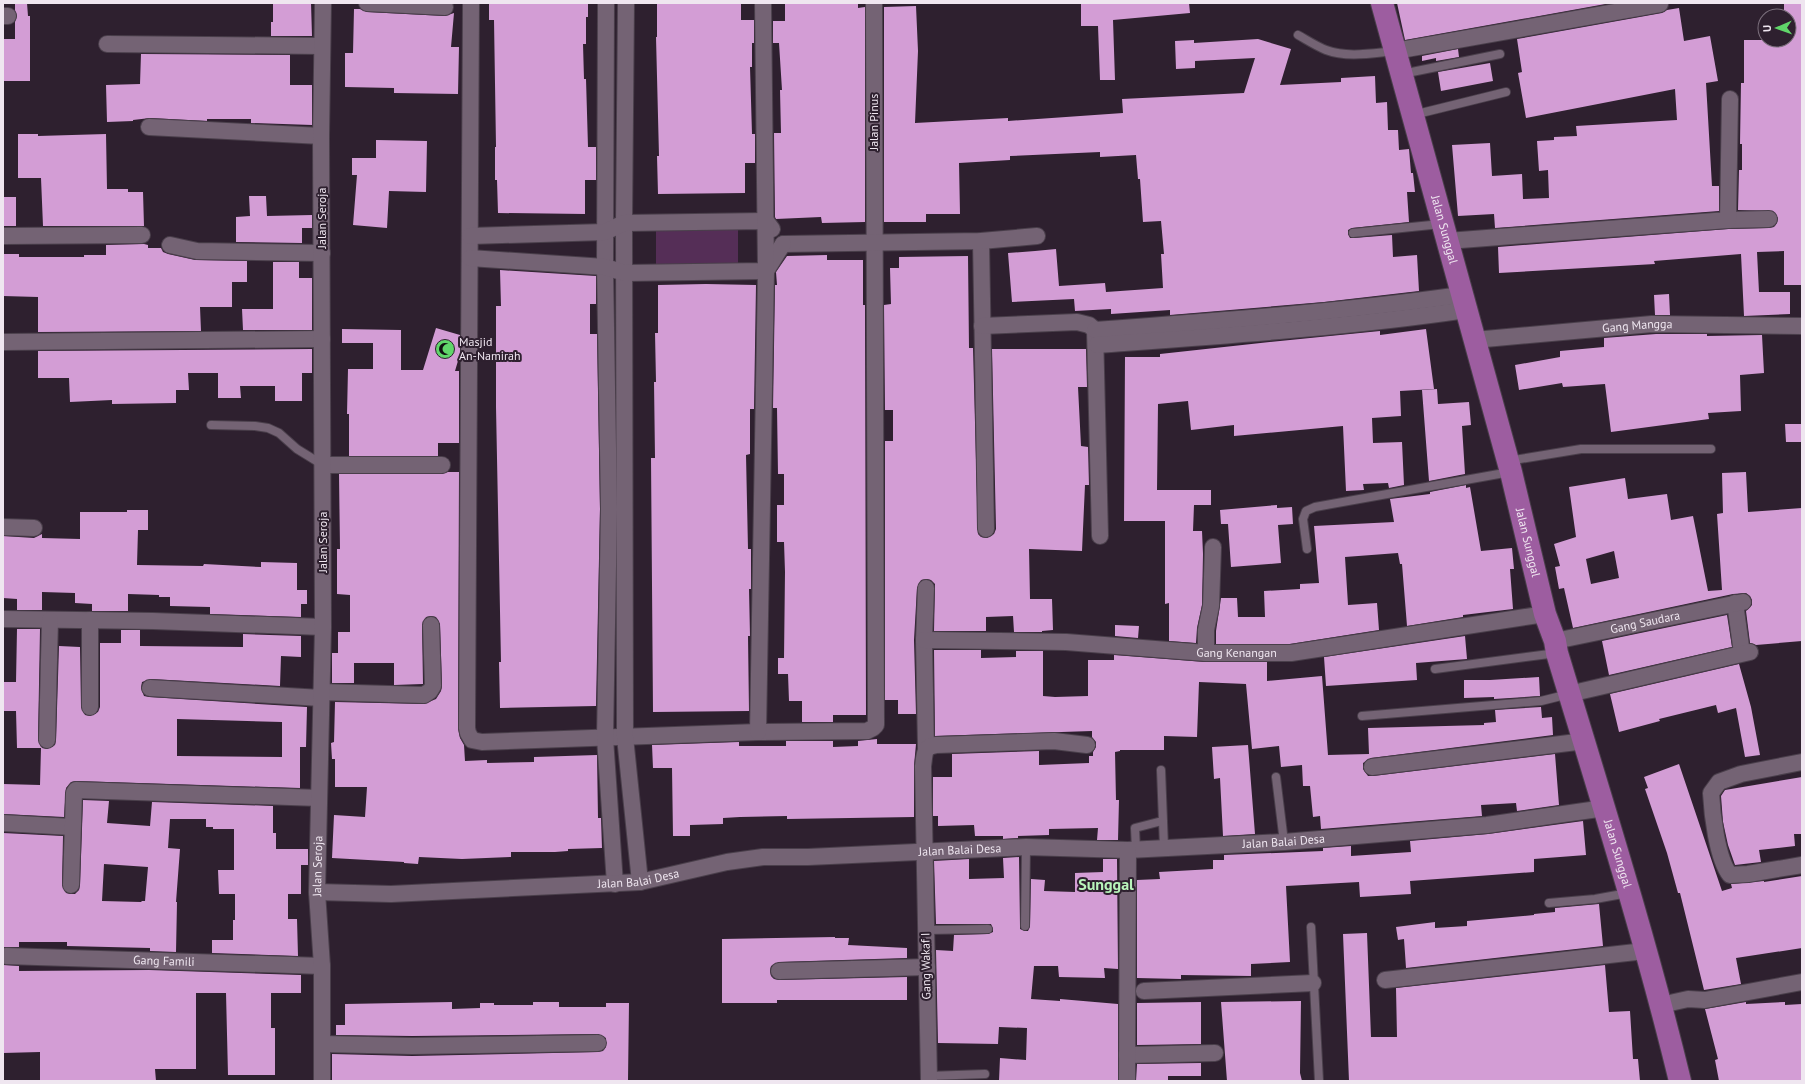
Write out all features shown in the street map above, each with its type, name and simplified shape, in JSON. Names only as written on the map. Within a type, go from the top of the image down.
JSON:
[{"type":"main road","name":"Jalan Sunggal","points":[[1382,3],[1509,466],[1546,614],[1569,694],[1605,808],[1662,1010],[1680,1081]]},
{"type":"street","name":"Jalan Seroja","points":[[322,1081],[322,966],[317,892],[323,627],[321,136],[323,3]]},
{"type":"street","points":[[367,3],[445,7]]},
{"type":"street","points":[[471,3],[468,733],[472,740],[482,742],[758,732],[766,271],[763,3]]},
{"type":"street","points":[[606,3],[605,267],[609,509],[605,738],[615,884]]},
{"type":"street","points":[[626,3],[624,223],[626,507],[625,737],[640,882]]},
{"type":"street","name":"Jalan Pinus","points":[[758,732],[867,731],[871,730],[876,725],[874,3]]},
{"type":"street","points":[[1395,51],[1660,4]]},
{"type":"street","points":[[107,44],[322,46]]},
{"type":"street","points":[[1728,220],[1730,100]]},
{"type":"street","points":[[149,127],[321,136]]},
{"type":"street","points":[[1444,232],[1769,219]]},
{"type":"street","points":[[470,236],[605,232],[624,223],[766,221]]},
{"type":"street","points":[[766,221],[783,244]]},
{"type":"street","points":[[3,236],[142,235]]},
{"type":"street","points":[[783,244],[981,241],[1037,236]]},
{"type":"street","points":[[981,241],[986,529]]},
{"type":"street","points":[[766,271],[783,244]]},
{"type":"street","points":[[170,245],[197,251],[322,253]]},
{"type":"street","points":[[470,258],[605,267],[625,273],[766,271]]},
{"type":"street","points":[[1096,338],[1259,325],[1416,317],[1464,303]]},
{"type":"street","points":[[982,326],[1077,322],[1089,325],[1096,338],[1100,536]]},
{"type":"street","name":"Gang Mangga","points":[[1474,340],[1652,324],[1802,326]]},
{"type":"street","points":[[3,342],[322,339]]},
{"type":"street","points":[[323,466],[442,465]]},
{"type":"street","points":[[609,509],[626,507]]},
{"type":"street","points":[[3,527],[34,528]]},
{"type":"street","points":[[1206,653],[1206,630],[1211,606],[1213,547]]},
{"type":"street","name":"Gang Wakaf I","points":[[926,588],[924,640],[926,749],[923,766],[928,1079]]},
{"type":"street","name":"Gang Saudara","points":[[1556,647],[1739,602],[1746,652],[1569,694]]},
{"type":"street","name":"Gang Kenangan","points":[[924,640],[1066,642],[1206,653],[1291,653],[1546,614]]},
{"type":"street","points":[[3,619],[323,627]]},
{"type":"street","points":[[47,740],[50,620]]},
{"type":"street","points":[[90,620],[90,707]]},
{"type":"street","points":[[150,688],[321,695],[424,695],[428,694],[433,686],[431,625]]},
{"type":"street","points":[[926,749],[929,746],[936,745],[1037,741],[1054,741],[1088,745]]},
{"type":"street","points":[[1372,767],[1585,741]]},
{"type":"street","points":[[1802,762],[1741,774],[1719,782],[1711,793],[1712,812],[1722,859],[1725,869],[1730,875],[1748,874],[1802,864]]},
{"type":"street","points":[[71,885],[74,793],[78,789],[319,798]]},
{"type":"street","name":"Jalan Balai Desa","points":[[317,892],[391,894],[615,884],[640,882],[727,862],[763,857],[808,857],[1026,847],[1132,850],[1164,847],[1284,842],[1487,825],[1605,808]]},
{"type":"street","points":[[3,823],[72,827]]},
{"type":"street","points":[[1127,1081],[1132,850]]},
{"type":"street","points":[[1385,980],[1645,951]]},
{"type":"street","name":"Gang Famili","points":[[6,956],[322,966]]},
{"type":"street","points":[[779,971],[927,967]]},
{"type":"street","points":[[1662,1010],[1690,1009],[1705,1000],[1802,982]]},
{"type":"street","points":[[1144,990],[1313,983]]},
{"type":"street","points":[[323,1044],[412,1046],[598,1043]]},
{"type":"street","points":[[1127,1055],[1215,1053]]},
{"type":"lane","points":[[1298,35],[1324,50],[1342,54],[1395,51]]},
{"type":"lane","points":[[1401,74],[1500,54]]},
{"type":"lane","points":[[1412,115],[1506,92]]},
{"type":"lane","points":[[1353,233],[1444,232]]},
{"type":"lane","points":[[212,425],[255,426],[268,428],[279,433],[298,449],[323,466]]},
{"type":"lane","points":[[1307,549],[1303,519],[1306,511],[1316,507],[1509,466],[1581,449],[1711,449]]},
{"type":"lane","points":[[1435,669],[1556,647]]},
{"type":"lane","points":[[1362,716],[1541,701],[1569,694]]},
{"type":"lane","points":[[1161,770],[1164,847]]},
{"type":"lane","points":[[1276,777],[1284,842]]},
{"type":"lane","points":[[1132,850],[1135,828],[1162,821]]},
{"type":"lane","points":[[1025,926],[1026,847]]},
{"type":"lane","points":[[1549,903],[1595,899],[1628,893]]},
{"type":"lane","points":[[1311,927],[1319,1081]]},
{"type":"lane","points":[[926,930],[988,929]]},
{"type":"lane","points":[[928,1079],[985,1074]]},
{"type":"shaded area","points":[[656,223],[738,223],[738,269],[656,268]]},
{"type":"building","points":[[15,3],[27,3],[28,16],[30,16],[30,81],[3,81],[3,39],[15,39],[15,22],[17,16]]},
{"type":"building","points":[[273,3],[311,3],[312,36],[271,36]]},
{"type":"building","points":[[489,3],[588,3],[588,17],[586,17],[586,44],[583,44],[584,79],[586,79],[588,147],[596,147],[596,180],[585,180],[585,214],[498,213],[497,180],[495,180],[496,147],[494,20],[489,20]]},
{"type":"building","points":[[657,3],[741,3],[741,20],[754,20],[752,67],[750,67],[752,134],[755,134],[755,163],[745,163],[745,193],[658,194]]},
{"type":"building","points":[[785,3],[858,3],[858,8],[865,7],[865,222],[822,223],[821,217],[776,219],[775,217],[774,133],[781,133],[780,90],[782,90],[779,43],[773,43],[773,21],[785,21]]},
{"type":"building","points":[[1081,3],[1189,3],[1190,13],[1113,20],[1115,80],[1100,80],[1098,26],[1081,26]]},
{"type":"building","points":[[1397,3],[1611,3],[1405,40]]},
{"type":"building","points":[[1784,3],[1802,3],[1802,285],[1784,285],[1784,251],[1757,252],[1759,292],[1790,292],[1790,314],[1744,316],[1741,254],[1654,261],[1655,264],[1499,273],[1498,247],[1728,229],[1774,227],[1778,218],[1773,211],[1738,210],[1739,170],[1742,170],[1742,144],[1740,144],[1741,83],[1744,83],[1744,40],[1757,40],[1757,48],[1797,48],[1797,8],[1784,8]]},
{"type":"building","points":[[916,6],[918,51],[915,123],[1008,118],[1008,121],[1123,113],[1122,99],[1244,93],[1255,58],[1195,61],[1195,68],[1176,69],[1175,41],[1194,40],[1194,43],[1258,39],[1291,49],[1280,85],[1341,82],[1341,78],[1375,76],[1376,103],[1387,102],[1388,130],[1398,130],[1399,150],[1409,149],[1411,173],[1413,173],[1415,192],[1407,192],[1409,222],[1352,228],[1348,230],[1348,234],[1350,238],[1392,235],[1393,257],[1417,255],[1419,291],[1324,302],[1170,315],[1170,310],[1111,314],[1111,309],[1075,311],[1074,299],[1012,302],[1008,253],[1056,249],[1059,286],[1105,283],[1106,292],[1163,288],[1161,254],[1164,254],[1161,221],[1143,222],[1140,179],[1138,179],[1136,155],[1100,157],[1100,152],[1010,156],[1010,160],[959,163],[960,214],[926,214],[926,222],[884,222],[884,7]]},
{"type":"building","points":[[1679,8],[1684,41],[1710,36],[1718,81],[1706,83],[1712,186],[1719,186],[1719,211],[1495,228],[1494,214],[1458,216],[1452,145],[1490,143],[1492,176],[1522,174],[1523,199],[1549,198],[1548,170],[1539,171],[1537,141],[1554,140],[1554,137],[1577,136],[1576,126],[1677,120],[1675,89],[1526,118],[1518,73],[1522,72],[1517,39],[1662,13],[1667,10]]},
{"type":"building","points":[[354,9],[360,9],[367,12],[445,16],[454,13],[451,47],[459,47],[458,94],[394,93],[394,88],[345,87],[345,53],[353,53]]},
{"type":"building","points":[[1458,49],[1459,57],[1436,61],[1436,58],[1422,61],[1422,56]]},
{"type":"building","points":[[141,54],[290,55],[290,85],[312,85],[312,125],[251,123],[251,119],[207,119],[207,121],[150,118],[133,121],[107,122],[106,85],[140,84]]},
{"type":"building","points":[[1490,63],[1493,81],[1441,91],[1438,72]]},
{"type":"building","points":[[18,134],[38,134],[38,136],[106,134],[107,189],[128,189],[128,192],[143,192],[144,226],[43,226],[41,178],[18,178]]},
{"type":"building","points":[[376,140],[427,141],[426,192],[389,191],[387,228],[353,225],[357,175],[352,175],[352,158],[376,158]]},
{"type":"building","points":[[249,196],[266,196],[267,216],[312,215],[312,228],[302,228],[302,243],[236,242],[236,217],[250,216]]},
{"type":"building","points":[[3,197],[16,197],[16,226],[3,226]]},
{"type":"building","points":[[106,245],[148,245],[148,248],[161,248],[163,252],[168,254],[195,260],[247,261],[247,282],[232,282],[232,307],[200,307],[201,331],[38,332],[38,297],[3,296],[3,254],[19,254],[19,257],[84,257],[84,255],[106,255]]},
{"type":"building","points":[[827,255],[827,260],[863,260],[863,305],[865,305],[866,715],[833,715],[833,722],[802,722],[802,701],[789,701],[788,674],[778,674],[778,658],[784,658],[785,572],[784,542],[777,542],[777,505],[784,505],[784,474],[778,474],[777,408],[773,408],[775,285],[777,285],[776,272],[787,256]]},
{"type":"building","points":[[968,256],[969,348],[973,348],[978,534],[981,537],[987,538],[994,534],[996,529],[992,349],[1086,349],[1087,387],[1078,387],[1081,446],[1088,447],[1089,485],[1085,485],[1082,551],[1029,549],[1030,599],[1052,599],[1053,630],[1042,632],[1014,632],[1013,616],[986,617],[986,631],[934,631],[935,584],[931,580],[921,580],[917,588],[914,640],[916,714],[898,714],[898,700],[885,700],[885,441],[893,441],[893,410],[885,410],[884,305],[891,304],[890,268],[899,268],[899,257]]},
{"type":"building","points":[[273,262],[299,262],[299,278],[312,278],[312,330],[243,330],[242,309],[273,309]]},
{"type":"building","points":[[500,270],[596,276],[596,304],[590,304],[590,334],[597,334],[600,509],[596,706],[500,708],[499,662],[501,662],[496,407],[496,306],[501,306]]},
{"type":"building","points":[[658,285],[756,285],[754,409],[750,409],[750,454],[746,455],[748,549],[751,549],[751,589],[749,589],[750,636],[748,636],[749,711],[653,712],[651,458],[655,458],[654,382],[656,382],[655,333],[658,333]]},
{"type":"building","points":[[1669,294],[1670,315],[1655,315],[1654,295]]},
{"type":"building","points":[[436,328],[460,335],[460,354],[455,371],[459,371],[459,443],[438,443],[438,456],[349,456],[349,414],[347,414],[348,369],[373,369],[373,343],[342,343],[342,329],[401,330],[401,370],[423,370]]},
{"type":"building","points":[[1426,329],[1434,389],[1400,391],[1401,416],[1372,418],[1373,443],[1402,442],[1404,485],[1389,488],[1388,483],[1363,484],[1364,490],[1346,491],[1343,426],[1234,436],[1234,425],[1191,430],[1188,401],[1158,404],[1157,490],[1211,490],[1211,505],[1194,505],[1193,531],[1202,531],[1203,554],[1202,605],[1197,628],[1196,643],[1169,641],[1169,603],[1165,604],[1165,521],[1124,521],[1125,357],[1160,357],[1160,354],[1280,341],[1380,331],[1380,335]]},
{"type":"building","points":[[1656,334],[1707,334],[1707,336],[1762,335],[1764,373],[1740,375],[1741,411],[1708,413],[1709,419],[1611,432],[1605,384],[1563,387],[1562,383],[1519,390],[1515,365],[1560,357],[1560,351],[1604,347],[1604,338]]},
{"type":"building","points":[[312,349],[312,373],[302,373],[302,401],[275,401],[275,386],[240,386],[241,398],[218,398],[218,373],[188,373],[189,390],[176,390],[176,403],[112,404],[112,400],[70,402],[69,378],[38,378],[38,351]]},
{"type":"building","points":[[1437,389],[1438,404],[1469,402],[1471,425],[1462,426],[1465,474],[1429,481],[1422,390]]},
{"type":"building","points":[[1785,424],[1802,424],[1802,442],[1786,442]]},
{"type":"building","points":[[448,472],[459,472],[458,728],[460,738],[464,745],[465,761],[487,760],[487,763],[534,762],[534,757],[597,755],[598,818],[601,818],[602,848],[568,849],[568,851],[555,852],[511,852],[511,857],[462,859],[419,857],[418,864],[332,858],[334,815],[365,817],[367,787],[335,787],[335,759],[332,759],[331,743],[334,742],[335,702],[424,704],[436,699],[442,686],[440,624],[436,617],[431,616],[426,617],[422,625],[423,684],[394,685],[394,663],[354,663],[354,683],[332,683],[332,653],[338,653],[338,632],[350,632],[350,595],[337,594],[337,549],[340,549],[339,474],[442,474]]},
{"type":"building","points":[[1746,472],[1748,512],[1802,508],[1802,641],[1756,645],[1750,643],[1746,611],[1752,605],[1752,600],[1746,593],[1733,594],[1573,628],[1564,588],[1559,589],[1555,567],[1560,566],[1554,544],[1576,537],[1569,487],[1625,478],[1628,499],[1667,494],[1671,520],[1693,516],[1708,591],[1722,590],[1717,514],[1723,513],[1722,473]],"holes":[[[1614,551],[1619,578],[1591,584],[1586,559]]]},
{"type":"building","points":[[1466,485],[1466,488],[1470,487],[1481,551],[1512,548],[1514,569],[1510,569],[1513,609],[1463,615],[1463,617],[1407,626],[1402,564],[1400,564],[1398,553],[1345,557],[1348,605],[1377,603],[1379,630],[1290,644],[1216,644],[1216,631],[1221,598],[1237,598],[1238,617],[1265,617],[1264,591],[1300,589],[1300,584],[1319,583],[1314,526],[1394,522],[1390,499],[1430,494],[1430,492]]},
{"type":"building","points":[[1277,505],[1277,508],[1292,507],[1293,524],[1278,525],[1281,563],[1231,567],[1228,524],[1221,524],[1220,510]]},
{"type":"building","points":[[127,510],[148,510],[148,530],[138,530],[137,565],[203,566],[204,564],[261,567],[261,562],[297,563],[297,590],[307,590],[307,604],[301,604],[301,617],[210,614],[210,607],[170,606],[170,597],[159,597],[159,595],[128,594],[128,611],[92,611],[92,604],[75,603],[75,593],[42,592],[42,610],[17,610],[17,599],[3,598],[3,536],[34,538],[42,534],[42,538],[80,539],[80,512],[127,512]]},
{"type":"building","points":[[1727,615],[1732,647],[1609,675],[1602,641]]},
{"type":"building","points":[[1115,625],[1139,626],[1138,638],[1115,636]]},
{"type":"building","points":[[17,629],[40,629],[38,740],[42,748],[47,749],[55,745],[56,740],[59,646],[80,647],[81,707],[85,715],[90,716],[98,712],[100,707],[100,643],[121,643],[121,630],[140,630],[140,646],[243,647],[243,634],[301,636],[301,657],[281,656],[280,686],[151,679],[142,682],[141,688],[144,696],[149,697],[307,707],[306,747],[300,747],[300,788],[76,781],[71,782],[66,788],[64,817],[3,814],[3,784],[40,785],[41,748],[17,748],[16,711],[3,711],[3,682],[16,682]],"holes":[[[177,719],[282,722],[282,757],[177,756]]]},
{"type":"building","points":[[1465,636],[1467,659],[1416,663],[1417,680],[1326,686],[1324,657]]},
{"type":"building","points":[[934,650],[981,650],[981,658],[1016,657],[1016,651],[1043,651],[1043,696],[1055,697],[1088,696],[1088,660],[1114,660],[1114,655],[1205,662],[1267,662],[1267,681],[1322,676],[1328,755],[1369,754],[1368,728],[1484,725],[1484,723],[1496,722],[1495,710],[1541,707],[1542,718],[1552,717],[1553,735],[1371,758],[1363,763],[1363,769],[1368,776],[1373,776],[1555,754],[1559,805],[1517,811],[1516,803],[1481,805],[1482,816],[1321,829],[1320,816],[1313,817],[1310,786],[1303,786],[1302,765],[1281,767],[1279,746],[1252,749],[1246,684],[1199,682],[1197,737],[1164,736],[1164,750],[1120,750],[1115,752],[1116,800],[1119,800],[1118,840],[1097,840],[1098,828],[1049,829],[1049,835],[1018,836],[1018,838],[1003,839],[1003,836],[975,836],[974,825],[938,826],[938,816],[933,816],[933,777],[952,777],[952,754],[1039,751],[1039,765],[1089,763],[1089,756],[1093,756],[1096,742],[1092,737],[1092,731],[935,736]]},
{"type":"building","points":[[1739,664],[1751,707],[1760,755],[1745,757],[1736,708],[1718,713],[1716,705],[1659,719],[1660,721],[1619,732],[1610,694]]},
{"type":"building","points":[[1539,677],[1540,696],[1494,699],[1494,697],[1464,698],[1464,680]]},
{"type":"building","points":[[877,739],[877,744],[916,744],[914,766],[914,817],[787,819],[787,816],[723,818],[723,824],[690,825],[690,836],[673,836],[672,768],[653,768],[652,745],[739,742],[739,746],[786,746],[786,741],[833,741],[833,747],[858,746],[858,741]]},
{"type":"building","points":[[1248,745],[1255,834],[1223,836],[1220,778],[1214,779],[1212,747]]},
{"type":"building","points":[[1679,764],[1722,891],[1732,888],[1731,884],[1764,882],[1802,876],[1802,948],[1736,958],[1741,984],[1704,990],[1680,893],[1678,893],[1667,853],[1645,789],[1648,788],[1644,777]]},
{"type":"building","points":[[1802,777],[1802,834],[1794,834],[1795,846],[1759,850],[1761,862],[1735,865],[1728,845],[1723,822],[1721,796],[1725,790]]},
{"type":"building","points":[[83,800],[109,801],[107,823],[150,826],[152,802],[273,806],[273,833],[276,833],[276,849],[308,849],[308,865],[301,865],[301,894],[288,894],[288,919],[297,919],[298,956],[212,953],[212,940],[233,940],[235,894],[219,894],[218,870],[234,870],[234,829],[213,829],[213,827],[206,827],[206,819],[170,819],[168,848],[180,849],[176,902],[176,952],[150,951],[150,948],[67,946],[67,942],[19,942],[19,947],[3,947],[3,833],[63,836],[62,885],[66,893],[75,894],[79,890]],"holes":[[[104,864],[148,867],[145,901],[102,901]]]},
{"type":"building","points":[[1583,821],[1586,855],[1534,859],[1534,872],[1410,881],[1411,894],[1360,897],[1359,882],[1286,886],[1290,962],[1251,964],[1251,976],[1181,975],[1181,979],[1137,978],[1137,880],[1160,879],[1159,872],[1213,869],[1213,860],[1224,860],[1224,855],[1323,851],[1323,848],[1351,846],[1351,856],[1411,852],[1410,841],[1488,834]]},
{"type":"building","points":[[1019,857],[1020,929],[1025,931],[1028,931],[1030,926],[1031,879],[1045,880],[1044,891],[1075,892],[1075,873],[1103,872],[1103,859],[1117,859],[1118,969],[1104,968],[1105,978],[1059,977],[1058,966],[1034,966],[1031,999],[1060,1001],[1060,999],[1118,1004],[1118,1081],[999,1081],[1000,1058],[1026,1060],[1027,1028],[999,1027],[998,1044],[938,1043],[936,950],[953,951],[954,935],[988,934],[993,932],[993,929],[991,924],[936,924],[934,861],[969,859],[969,879],[1004,878],[1003,858]]},
{"type":"building","points":[[1599,904],[1603,946],[1406,968],[1404,939],[1398,940],[1396,927],[1435,922],[1435,928],[1467,926],[1467,921],[1534,915],[1555,912],[1555,908]]},
{"type":"building","points":[[1367,933],[1371,1037],[1397,1037],[1396,988],[1605,965],[1609,1012],[1630,1011],[1633,1059],[1638,1059],[1640,1081],[1349,1081],[1343,934]]},
{"type":"building","points":[[849,938],[848,945],[907,948],[907,958],[779,962],[771,966],[771,976],[774,979],[779,980],[907,977],[907,1000],[777,1000],[777,1003],[722,1003],[722,939]]},
{"type":"building","points":[[3,965],[19,966],[19,971],[149,970],[301,975],[301,993],[271,993],[271,1028],[275,1028],[275,1075],[228,1075],[226,993],[196,993],[196,1069],[155,1069],[156,1081],[40,1081],[40,1052],[3,1053]]},
{"type":"building","points":[[1301,1001],[1300,1073],[1302,1081],[1227,1081],[1221,1002]]},
{"type":"building","points":[[452,1002],[452,1009],[480,1008],[480,1003],[494,1003],[494,1005],[533,1005],[533,1002],[559,1002],[559,1007],[606,1007],[606,1003],[629,1003],[628,1081],[332,1081],[332,1054],[412,1056],[598,1052],[603,1051],[606,1047],[606,1038],[598,1034],[412,1036],[336,1035],[336,1025],[345,1025],[345,1004]]},
{"type":"building","points":[[1201,1002],[1201,1044],[1137,1045],[1137,1003]]},
{"type":"building","points":[[1746,1002],[1746,1004],[1785,1002],[1785,1005],[1802,1004],[1802,1081],[1719,1081],[1715,1060],[1718,1059],[1705,1009]]},
{"type":"building","points":[[1201,1063],[1201,1076],[1168,1076],[1168,1080],[1136,1081],[1137,1064]]},
{"type":"place","name":"Masjid An-Namirah","points":[[445,349]]},
{"type":"district","name":"Sunggal","points":[[1106,884]]}]
